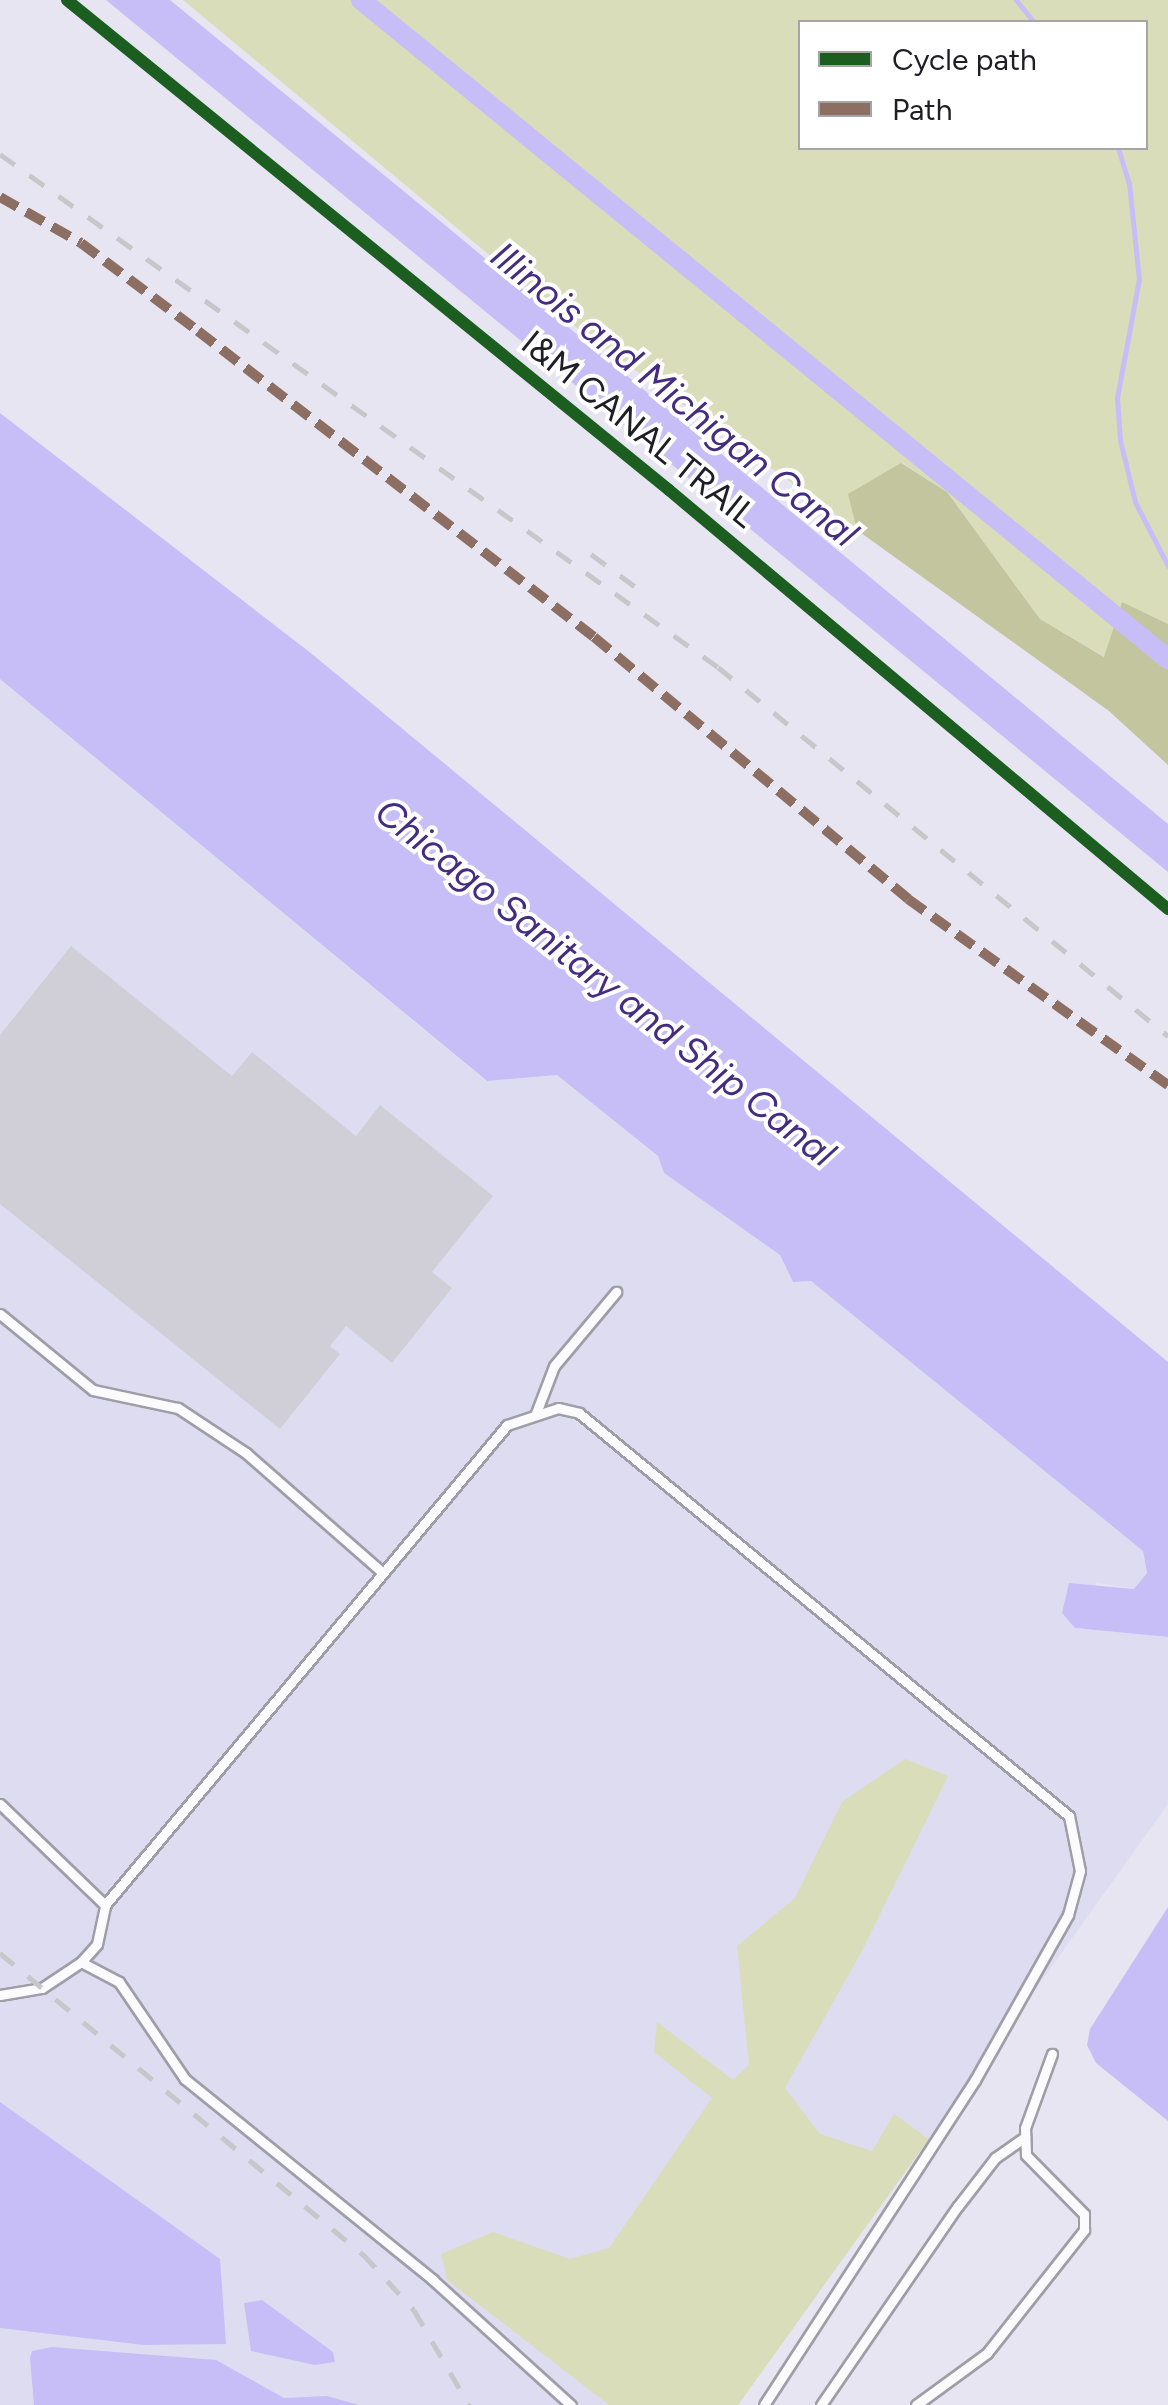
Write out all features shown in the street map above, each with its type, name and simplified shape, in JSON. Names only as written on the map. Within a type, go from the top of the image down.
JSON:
[{"type":"lane","points":[[536,1413],[554,1366],[616,1292]]},
{"type":"lane","points":[[0,1314],[93,1390],[178,1408],[232,1444],[383,1573]]},
{"type":"lane","points":[[0,1995],[42,1988],[82,1962],[97,1944],[105,1906],[507,1425],[536,1413],[579,1413],[1069,1816],[1080,1870],[1068,1915],[975,2080],[764,2405]]},
{"type":"lane","points":[[0,1804],[105,1906]]},
{"type":"lane","points":[[82,1962],[118,1982],[185,2079],[433,2280],[570,2405]]},
{"type":"lane","points":[[916,2405],[987,2353],[1084,2230],[1084,2214],[1026,2155],[1025,2136],[1052,2054]]},
{"type":"lane","points":[[821,2405],[976,2182],[1004,2150],[1025,2136]]},
{"type":"shaded area","points":[[0,679],[486,1081],[557,1075],[658,1156],[664,1173],[780,1255],[793,1282],[811,1281],[1143,1551],[1147,1573],[1135,1589],[1097,1583],[1075,1628],[1168,1637],[1168,1804],[738,2405],[0,2405]]},
{"type":"green space","points":[[183,0],[1168,0],[1168,624],[1122,603],[1105,657],[1040,619],[947,492],[902,463],[849,494],[857,530],[577,328]]},
{"type":"green space","points":[[901,463],[947,492],[1040,619],[1104,657],[1122,602],[1168,624],[1168,765],[1109,711],[857,530],[848,494]]},
{"type":"green space","points":[[905,1759],[948,1776],[863,1949],[785,2088],[820,2134],[872,2151],[894,2114],[929,2139],[738,2405],[609,2405],[447,2280],[441,2254],[493,2232],[570,2259],[609,2248],[712,2098],[654,2052],[657,2022],[733,2080],[749,2065],[737,1946],[795,1898],[842,1802]]},
{"type":"water","name":"Illinois and Michigan Canal","points":[[106,0],[170,0],[434,216],[1168,824],[1168,872]]},
{"type":"water","name":"Chicago Sanitary and Ship Canal","points":[[0,413],[312,654],[1168,1362],[1168,1637],[1075,1628],[1062,1613],[1069,1583],[1134,1589],[1147,1573],[1143,1551],[811,1281],[793,1282],[780,1255],[664,1173],[658,1156],[557,1075],[487,1081],[0,679]]},
{"type":"water","points":[[1168,1907],[1168,2121],[1096,2063],[1087,2045],[1090,2029]]},
{"type":"water","points":[[0,2102],[220,2259],[226,2344],[144,2345],[0,2328]]},
{"type":"water","points":[[262,2300],[333,2352],[335,2362],[315,2365],[251,2351],[244,2303]]},
{"type":"water","points":[[52,2347],[216,2360],[284,2398],[327,2396],[359,2405],[34,2405],[32,2351]]},
{"type":"building","points":[[71,946],[232,1076],[252,1052],[356,1136],[380,1105],[493,1196],[432,1272],[452,1288],[392,1363],[346,1326],[330,1346],[340,1354],[280,1429],[0,1204],[0,1035]]},
{"type":"waterway","points":[[361,0],[1168,659]]},
{"type":"waterway","points":[[1016,0],[1032,20]]},
{"type":"waterway","points":[[1119,150],[1129,183],[1139,279],[1117,398],[1120,440],[1135,502],[1168,566]]},
{"type":"railway","points":[[0,154],[718,667],[1168,1036]]},
{"type":"railway","points":[[591,554],[648,596]]},
{"type":"railway","points":[[0,1953],[363,2254],[414,2310],[469,2405]]},
{"type":"marked path","points":[[0,197],[81,243],[198,331],[594,637],[908,899],[1168,1085]]},
{"type":"cycle path","name":"I&M CANAL TRAIL","points":[[67,0],[669,490],[1168,909]]}]
